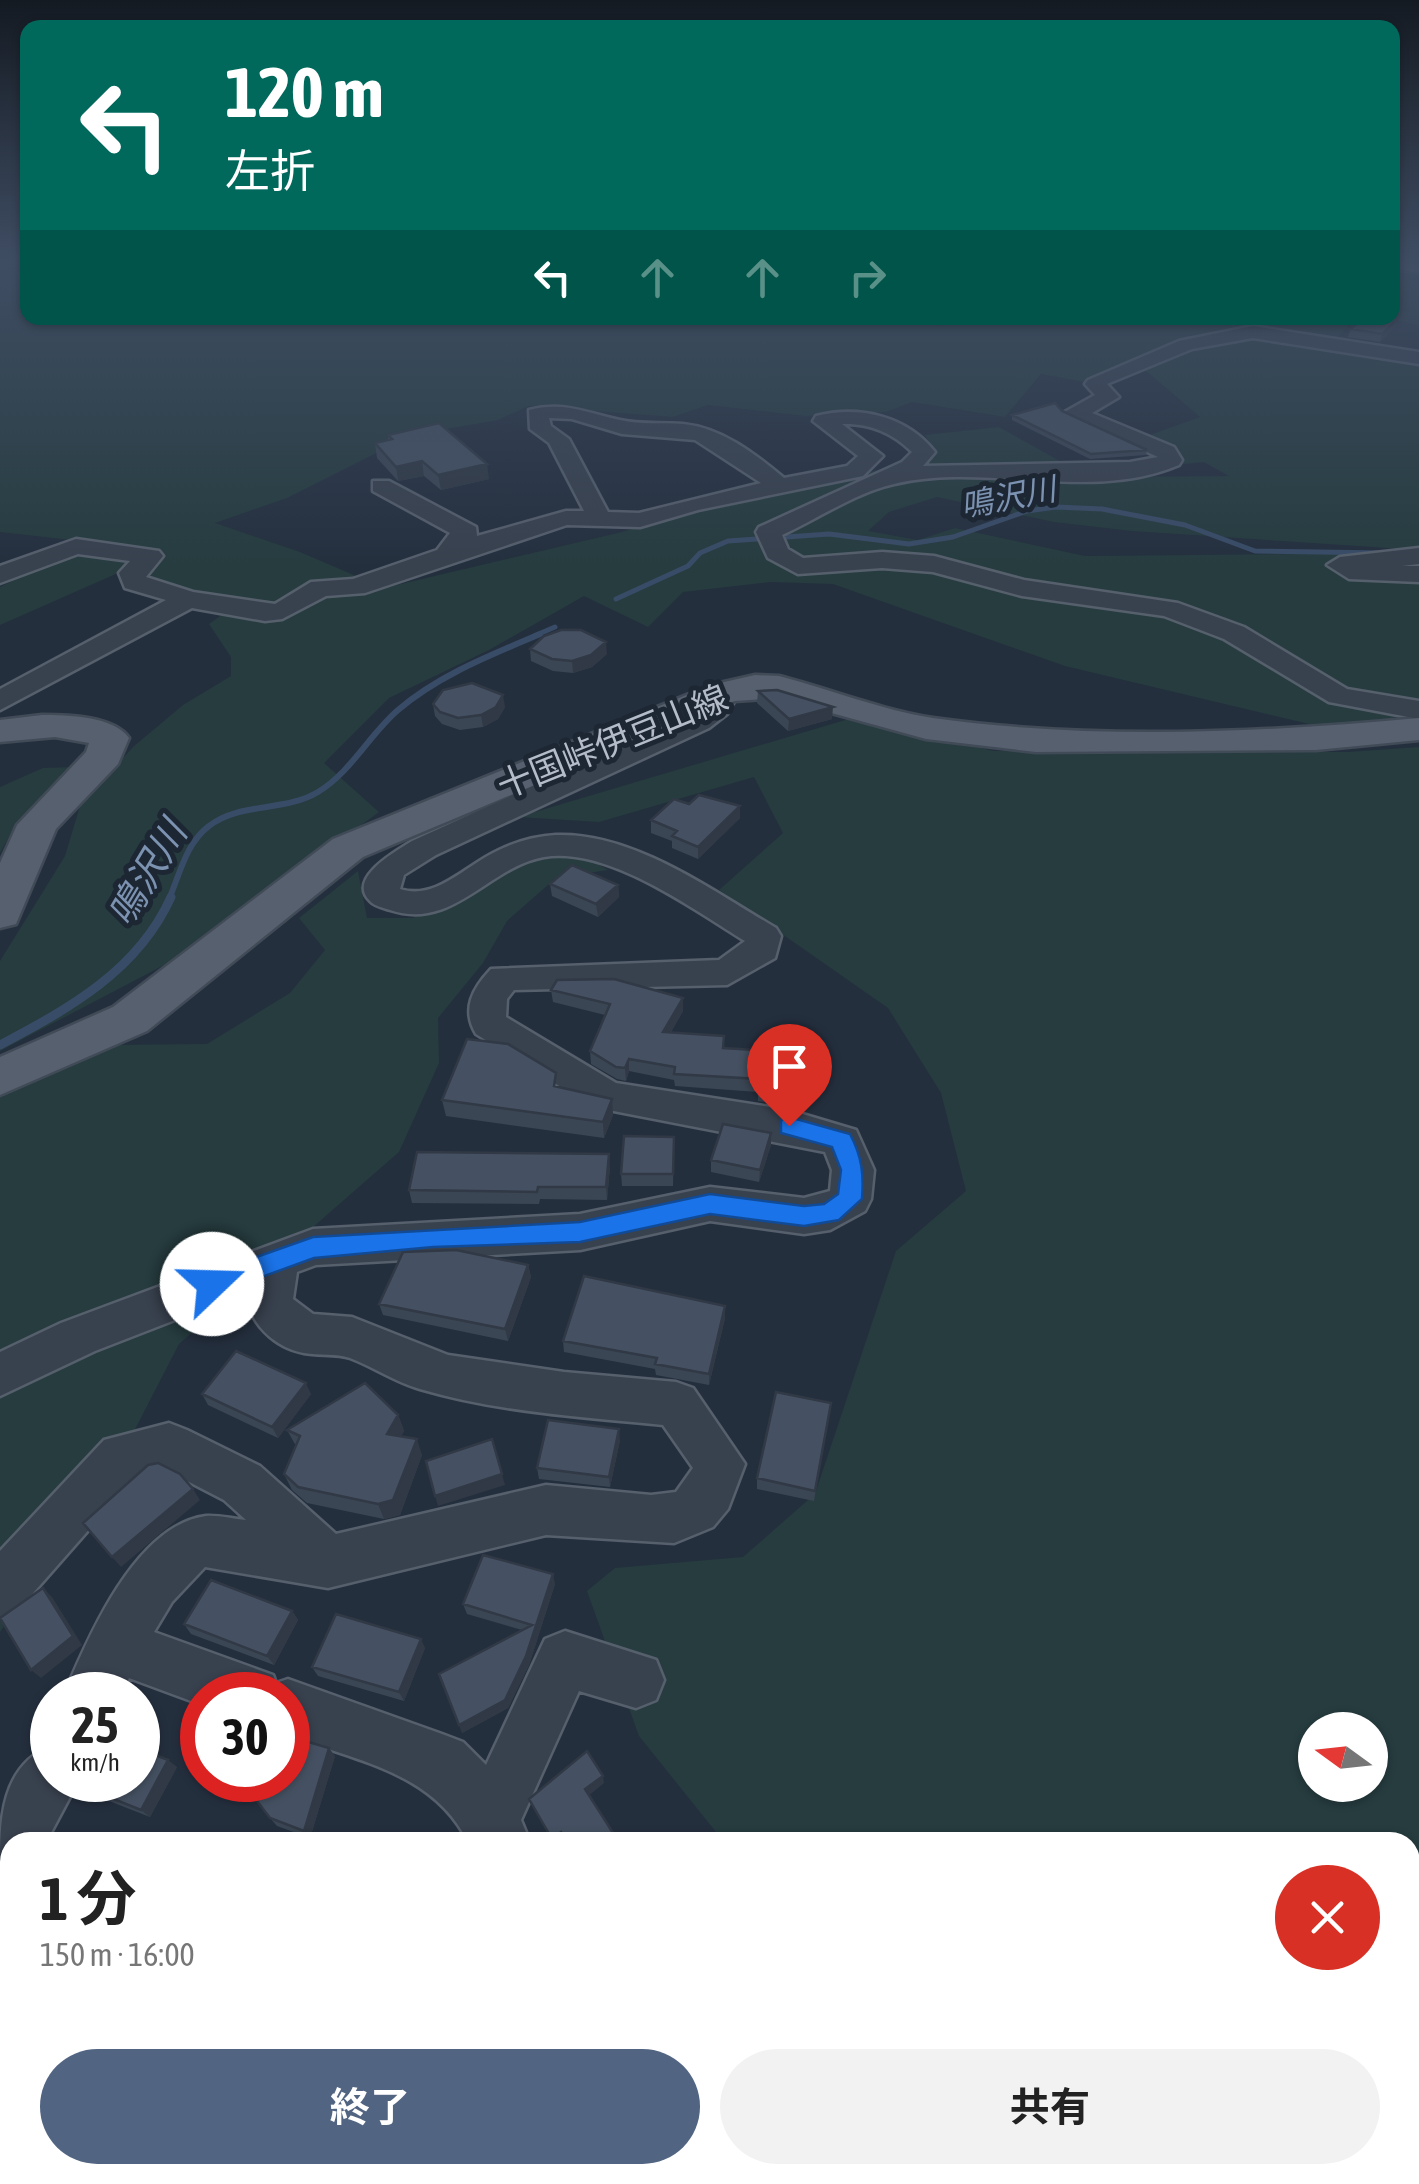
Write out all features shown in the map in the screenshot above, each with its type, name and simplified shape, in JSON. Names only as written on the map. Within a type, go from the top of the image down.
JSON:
[{"type":"main road","name":"十国峠伊豆山線","points":[[0,1076],[130,1018],[348,848],[724,693],[755,686],[779,687],[926,728],[1036,741],[1316,739],[1419,729]]},
{"type":"main road","points":[[0,731],[32,725],[81,726],[110,738],[104,756],[37,825],[0,914]]},
{"type":"street","points":[[888,478],[934,470],[1074,474],[1164,464],[1171,460],[1166,452],[1074,413],[1109,396],[1095,384],[1100,380],[1138,364]]},
{"type":"street","points":[[600,519],[558,439],[541,429],[537,414],[551,409],[631,429],[674,429],[703,435],[752,462],[780,486]]},
{"type":"street","points":[[0,575],[76,546],[150,556],[132,573],[134,582],[188,599],[264,613],[282,612],[308,592],[356,586],[494,538],[566,518],[640,520],[692,504],[868,464],[872,456],[824,421],[827,418],[878,422],[919,445],[924,452],[921,459],[888,478],[776,526],[768,532],[776,553],[798,566],[882,560],[934,564],[1022,588],[1170,609],[1234,633],[1339,696],[1419,710]]},
{"type":"street","points":[[381,486],[467,532],[448,546],[452,553]]},
{"type":"street","points":[[494,538],[495,510]]},
{"type":"street","points":[[1419,556],[1340,565],[1349,572],[1419,574]]},
{"type":"street","points":[[0,700],[188,599]]},
{"type":"street","points":[[0,1375],[78,1337],[313,1247],[580,1232],[710,1204],[804,1216],[830,1213],[850,1199],[853,1170],[842,1141],[789,1126],[606,1096],[490,1024],[485,1009],[491,990],[504,978],[727,972],[762,949],[763,936],[672,882],[578,846],[553,845],[514,854],[436,903],[418,908],[383,895],[382,883],[392,868],[424,848],[698,722],[718,708],[724,693]]},
{"type":"street","points":[[103,1672],[146,1595],[174,1560],[204,1542],[312,1556],[328,1562],[546,1510],[578,1508],[665,1521],[689,1515],[715,1491],[720,1464],[676,1404],[564,1394],[448,1376],[415,1367],[352,1337],[303,1333],[270,1308],[270,1282],[280,1258]]},
{"type":"street","points":[[0,1590],[122,1456],[169,1446],[242,1482],[328,1562]]},
{"type":"street","points":[[116,1646],[189,1672]]},
{"type":"street","points":[[495,1832],[565,1659],[636,1680]]},
{"type":"street","points":[[310,1715],[442,1763],[478,1798],[495,1832]]},
{"type":"street","points":[[19,1832],[36,1802]]},
{"type":"green space","points":[[0,364],[1128,364],[1084,382],[1041,374],[1005,417],[912,402],[886,412],[805,416],[708,405],[673,417],[529,406],[498,420],[412,435],[287,498],[215,523],[300,552],[384,588],[622,532],[686,512],[882,469],[935,451],[925,435],[999,427],[1088,477],[1229,476],[1204,462],[1175,465],[1136,440],[1200,417],[1138,364],[1419,364],[1419,550],[1132,531],[1054,522],[937,497],[889,512],[868,531],[918,540],[955,528],[1085,556],[1388,553],[1419,560],[1419,714],[1326,728],[1065,666],[833,584],[771,582],[683,592],[648,627],[584,596],[489,650],[389,698],[324,763],[379,812],[189,952],[0,1051],[0,961],[65,856],[80,806],[133,747],[183,705],[231,676],[231,657],[209,624],[241,601],[118,573],[0,625],[0,587],[64,555],[71,540],[0,532]]},
{"type":"green space","points":[[852,718],[994,751],[1348,752],[1419,747],[1419,1832],[716,1832],[639,1736],[587,1591],[615,1568],[743,1557],[815,1494],[896,1251],[966,1191],[941,1093],[888,1008],[719,890],[783,833],[754,777],[599,822],[518,817]]},
{"type":"green space","points":[[77,767],[16,825],[0,853],[0,787],[43,768]]},
{"type":"green space","points":[[565,845],[608,870],[556,878],[507,921],[483,963],[438,1018],[439,1063],[399,1152],[179,1344],[112,1474],[0,1632],[0,1093],[109,1045],[207,1044],[290,993],[325,950],[299,918],[358,871],[367,918],[413,918]]},
{"type":"building","points":[[1055,403],[1062,411],[1147,450],[1091,454],[1012,415]]},
{"type":"building","points":[[439,423],[487,464],[438,475],[422,461],[396,467],[375,443],[392,439],[388,435]]},
{"type":"building","points":[[561,630],[581,630],[606,642],[591,655],[572,661],[552,659],[530,649],[544,636]]},
{"type":"building","points":[[472,683],[503,695],[496,707],[481,715],[458,718],[440,712],[433,704],[443,690]]},
{"type":"building","points":[[777,690],[833,707],[789,719],[758,691]]},
{"type":"building","points":[[699,795],[740,806],[698,847],[672,836],[677,831],[651,820],[674,799],[689,804]]},
{"type":"building","points":[[572,865],[618,885],[596,904],[550,884]]},
{"type":"building","points":[[614,979],[683,998],[663,1032],[724,1036],[723,1048],[806,1053],[804,1095],[759,1089],[759,1079],[674,1074],[675,1067],[629,1059],[625,1068],[616,1067],[590,1051],[610,1004],[551,990],[557,980]]},
{"type":"building","points":[[467,1039],[508,1044],[556,1073],[554,1086],[612,1099],[603,1122],[442,1100]]},
{"type":"building","points":[[723,1124],[771,1133],[760,1170],[711,1160]]},
{"type":"building","points":[[624,1136],[674,1137],[673,1174],[621,1174]]},
{"type":"building","points":[[417,1152],[609,1154],[606,1187],[538,1187],[537,1192],[409,1190]]},
{"type":"building","points":[[456,1250],[528,1265],[505,1329],[379,1304],[403,1252]]},
{"type":"building","points":[[584,1276],[725,1306],[709,1374],[655,1364],[657,1358],[563,1341]]},
{"type":"building","points":[[236,1351],[306,1383],[272,1427],[202,1394]]},
{"type":"building","points":[[365,1383],[398,1415],[387,1434],[417,1439],[393,1500],[378,1504],[298,1487],[284,1474],[300,1436],[287,1430]]},
{"type":"building","points":[[776,1392],[831,1403],[815,1491],[757,1478]]},
{"type":"building","points":[[548,1420],[619,1429],[609,1477],[537,1468]]},
{"type":"building","points":[[492,1439],[502,1474],[435,1496],[426,1461]]},
{"type":"building","points":[[158,1463],[180,1474],[193,1489],[112,1557],[83,1523],[148,1465]]},
{"type":"building","points":[[483,1555],[553,1574],[526,1656],[505,1700],[459,1725],[439,1674],[532,1625],[463,1604]]},
{"type":"building","points":[[211,1580],[292,1611],[267,1656],[184,1624]]},
{"type":"building","points":[[43,1588],[73,1636],[31,1670],[0,1618]]},
{"type":"building","points":[[336,1614],[421,1639],[399,1692],[312,1667]]},
{"type":"building","points":[[310,1742],[329,1748],[304,1831],[270,1818],[258,1802],[310,1802]]},
{"type":"building","points":[[587,1751],[603,1776],[585,1789],[612,1832],[548,1832],[529,1799]]},
{"type":"building","points":[[160,1757],[168,1760],[160,1775]]},
{"type":"building","points":[[121,1802],[145,1802],[141,1810]]},
{"type":"waterway","name":"鳴沢川","points":[[616,599],[688,566],[700,553],[728,541],[829,534],[909,544],[953,537],[1027,511],[1056,507],[1102,509],[1185,525],[1255,551],[1385,553]]},
{"type":"waterway","name":"鳴沢川","points":[[534,636],[555,627]]},
{"type":"waterway","name":"鳴沢川","points":[[169,899],[189,850],[209,826],[234,813],[291,802],[318,792],[414,698],[466,667],[540,634]]},
{"type":"waterway","name":"鳴沢川","points":[[0,1045],[75,1002],[120,967],[157,923],[171,897]]},
{"type":"route","points":[[212,1284],[313,1247],[433,1237],[580,1232],[710,1204],[804,1216],[830,1213],[850,1199],[853,1170],[842,1141],[789,1126]]}]
